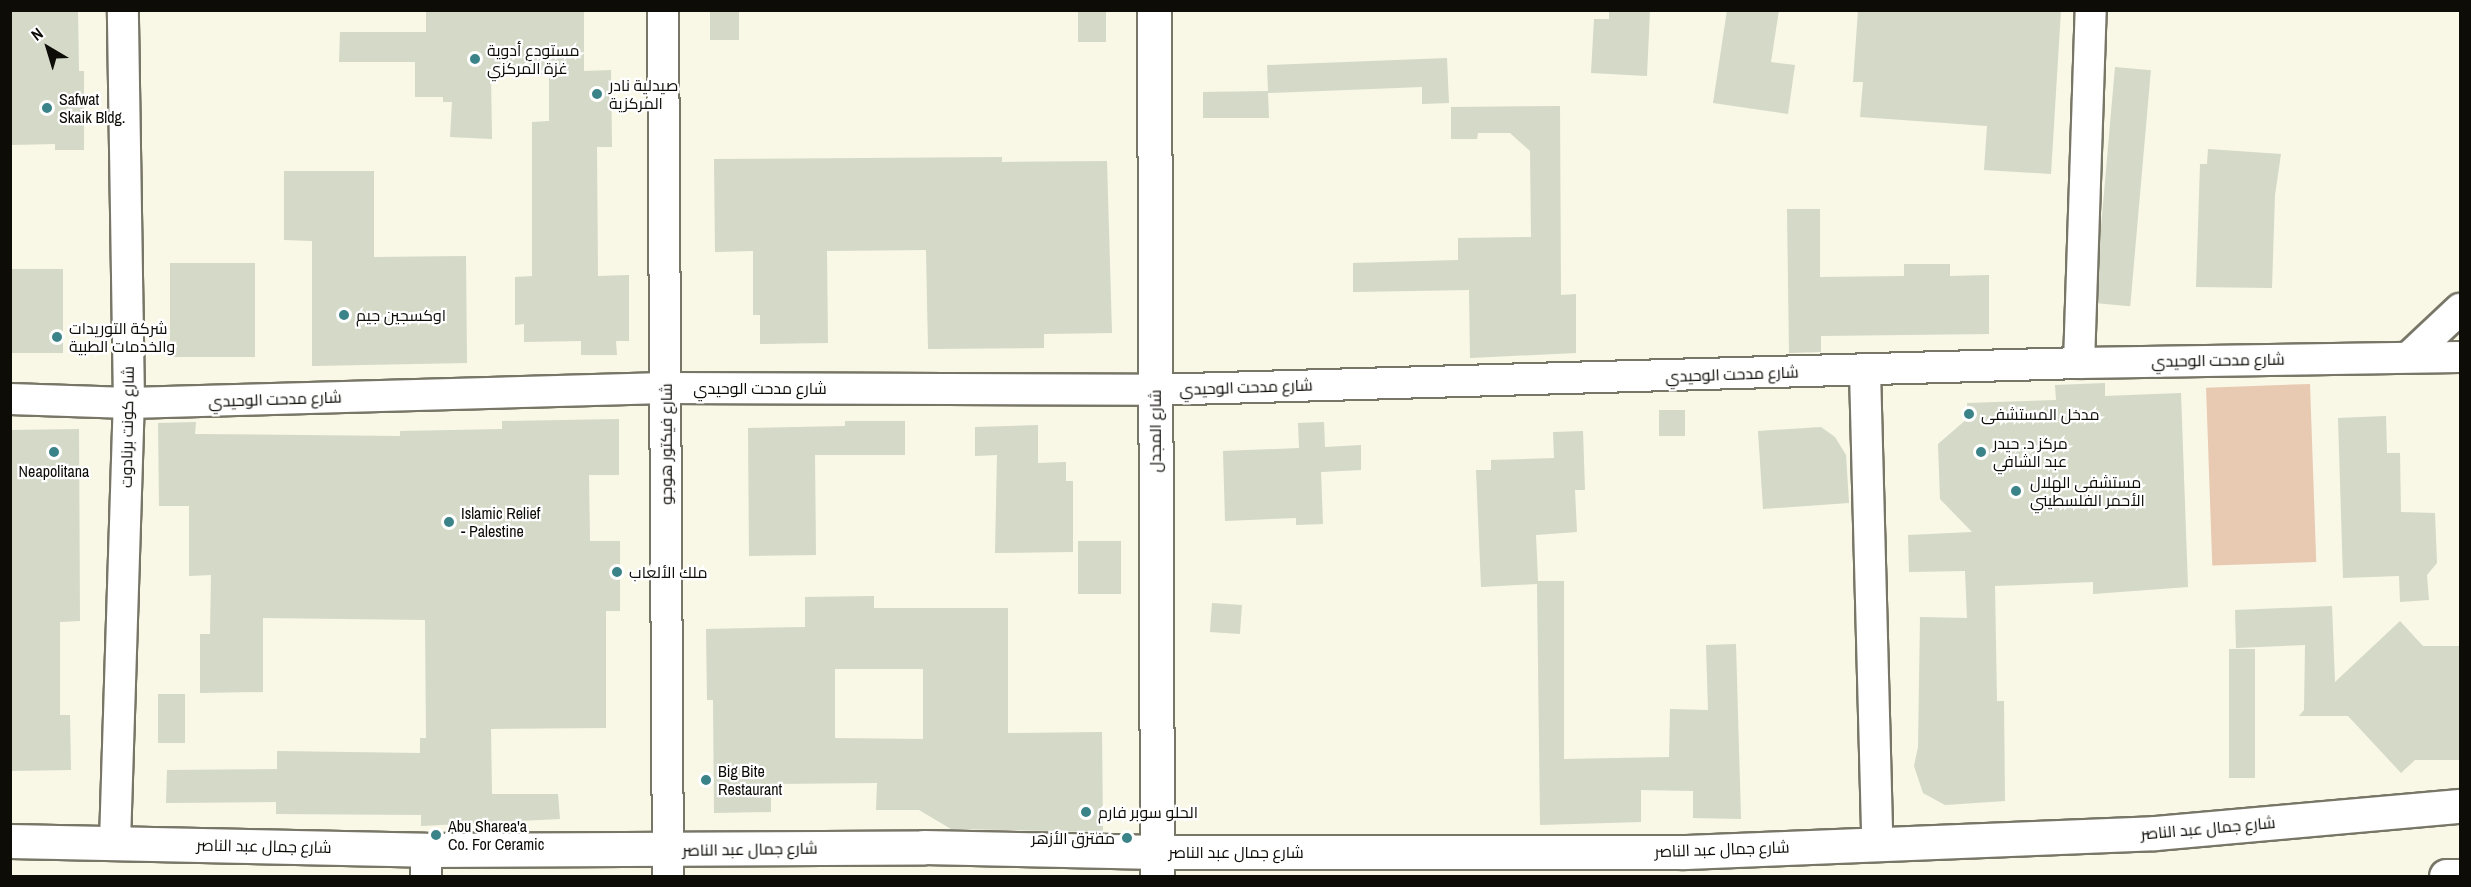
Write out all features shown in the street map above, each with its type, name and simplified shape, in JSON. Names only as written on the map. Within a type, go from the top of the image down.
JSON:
[{"type":"main road","name":"شارع المجدل","points":[[1154,10],[1157,864]]},
{"type":"main road","name":"شارع جمال عبد الناصر","points":[[10,841],[115,843],[426,863],[668,863],[924,847],[1157,864],[1684,852],[1877,842],[2155,833],[2460,806]]},
{"type":"main road","points":[[2446,876],[2460,876]]},
{"type":"street","name":"شارع كونت برنادوت","points":[[115,843],[129,403],[123,10]]},
{"type":"street","name":"شارع فيكتور هوجو","points":[[663,10],[668,863]]},
{"type":"street","points":[[2079,363],[2091,10]]},
{"type":"street","points":[[2410,356],[2460,309]]},
{"type":"street","name":"شارع مدحت الوحيدي","points":[[10,399],[129,403],[665,388],[1154,390],[2079,363],[2460,357]]},
{"type":"street","points":[[1865,371],[1877,842]]},
{"type":"shaded area","points":[[2310,384],[2316,562],[2212,566],[2206,388]]},
{"type":"building","points":[[10,10],[78,10],[79,71],[84,71],[84,150],[55,150],[55,144],[10,145]]},
{"type":"building","points":[[426,10],[584,10],[584,71],[611,70],[612,147],[597,147],[598,276],[629,275],[629,341],[616,341],[617,355],[581,355],[581,341],[524,342],[524,324],[515,325],[515,277],[532,276],[532,122],[549,121],[549,75],[491,76],[492,139],[450,137],[452,102],[443,102],[443,97],[415,97],[415,62],[339,62],[340,32],[426,32]]},
{"type":"building","points":[[710,10],[739,10],[739,40],[710,40]]},
{"type":"building","points":[[1078,10],[1106,10],[1106,42],[1078,42]]},
{"type":"building","points":[[1609,10],[1650,10],[1647,76],[1591,73],[1594,19],[1609,19]]},
{"type":"building","points":[[1727,10],[1779,10],[1771,62],[1795,65],[1788,114],[1713,103]]},
{"type":"building","points":[[1858,10],[2061,10],[2051,174],[1984,170],[1987,126],[1860,117],[1863,82],[1853,82]]},
{"type":"building","points":[[1447,58],[1449,103],[1422,104],[1422,87],[1268,93],[1269,118],[1203,118],[1203,92],[1268,91],[1267,65]]},
{"type":"building","points":[[2115,67],[2151,70],[2130,306],[2094,303]]},
{"type":"building","points":[[1560,106],[1561,295],[1576,294],[1576,353],[1470,358],[1469,290],[1353,292],[1353,263],[1458,260],[1458,238],[1531,237],[1530,151],[1510,133],[1478,133],[1477,139],[1451,139],[1451,107]]},
{"type":"building","points":[[2208,149],[2281,154],[2275,195],[2272,288],[2196,287],[2200,164],[2207,164]]},
{"type":"building","points":[[1002,157],[1002,162],[1107,161],[1112,333],[1044,334],[1044,348],[928,349],[926,250],[827,251],[828,343],[760,344],[760,315],[753,315],[753,251],[715,252],[714,159]]},
{"type":"building","points":[[284,171],[374,171],[374,257],[466,256],[467,363],[312,366],[312,241],[284,240]]},
{"type":"building","points":[[1787,209],[1820,209],[1820,277],[1904,276],[1904,264],[1950,264],[1950,276],[1989,275],[1989,334],[1821,336],[1821,352],[1789,353]]},
{"type":"building","points":[[170,263],[255,263],[255,357],[170,357]]},
{"type":"building","points":[[10,269],[63,269],[63,353],[10,353]]},
{"type":"building","points":[[2105,383],[2105,396],[2181,393],[2188,587],[2093,594],[2093,582],[1995,586],[1997,701],[2004,701],[2005,801],[1945,805],[1923,793],[1914,766],[1918,747],[1920,617],[1967,618],[1965,571],[1909,572],[1908,535],[1972,532],[1940,499],[1938,444],[1968,418],[1967,403],[2056,400],[2055,385]]},
{"type":"building","points":[[1659,410],[1685,410],[1685,436],[1659,436]]},
{"type":"building","points":[[2386,416],[2387,453],[2400,453],[2401,512],[2435,513],[2437,563],[2427,575],[2429,600],[2400,602],[2399,576],[2343,578],[2338,418]]},
{"type":"building","points":[[619,419],[619,475],[589,475],[590,541],[620,541],[620,611],[606,611],[606,728],[491,729],[492,794],[558,794],[560,819],[421,826],[421,815],[276,814],[276,802],[166,803],[167,770],[277,769],[277,751],[420,753],[420,738],[426,738],[425,620],[263,618],[263,692],[200,693],[200,634],[210,634],[211,575],[189,576],[189,506],[159,506],[158,423],[196,422],[195,434],[400,436],[400,431],[502,429],[502,421]]},
{"type":"building","points":[[845,421],[905,421],[905,455],[815,455],[816,555],[749,556],[748,428],[845,426]]},
{"type":"building","points":[[1324,422],[1325,447],[1361,445],[1361,470],[1321,472],[1323,524],[1296,525],[1296,518],[1225,521],[1223,451],[1299,448],[1298,423]]},
{"type":"building","points":[[1038,425],[1038,463],[1066,462],[1066,481],[1073,481],[1073,552],[995,553],[997,455],[975,456],[975,427]]},
{"type":"building","points":[[1821,427],[1835,437],[1846,455],[1849,503],[1763,509],[1758,431]]},
{"type":"building","points":[[79,429],[80,621],[60,622],[60,715],[70,715],[71,770],[10,771],[10,430]]},
{"type":"building","points":[[1583,431],[1585,490],[1575,490],[1577,532],[1536,535],[1538,581],[1564,581],[1564,759],[1669,757],[1670,709],[1708,710],[1706,645],[1736,644],[1741,819],[1693,818],[1693,791],[1641,790],[1641,822],[1540,825],[1537,584],[1481,587],[1476,470],[1491,470],[1491,460],[1554,458],[1553,432]]},
{"type":"building","points":[[1078,541],[1121,541],[1121,594],[1078,594]]},
{"type":"building","points":[[874,596],[874,608],[1008,608],[1008,733],[1102,732],[1103,832],[951,829],[919,810],[876,810],[877,783],[771,784],[771,812],[714,813],[713,700],[707,700],[706,629],[805,627],[805,597]],"holes":[[[835,669],[923,669],[923,739],[835,738]]]},
{"type":"building","points":[[1212,603],[1242,605],[1240,634],[1210,632]]},
{"type":"building","points":[[2332,606],[2335,682],[2400,621],[2423,646],[2460,646],[2460,760],[2415,760],[2401,773],[2348,716],[2299,716],[2304,710],[2305,645],[2236,648],[2235,610]]},
{"type":"building","points":[[2229,649],[2255,649],[2255,778],[2229,778]]},
{"type":"building","points":[[158,694],[185,694],[185,743],[158,743]]},
{"type":"place","name":"مستودع أدوية غزة المركزي","points":[[475,59]]},
{"type":"place","name":"صيدلية نادر المركزية","points":[[597,94]]},
{"type":"place","name":"Safwat Skaik Bldg.","points":[[47,108]]},
{"type":"place","name":"اوكسجين جيم","points":[[344,315]]},
{"type":"place","name":"شركة التوريدات والخدمات الطبية","points":[[57,337]]},
{"type":"place","name":"مدخل المستشفى","points":[[1969,414]]},
{"type":"place","name":"Neapolitana","points":[[54,452]]},
{"type":"place","name":"مركز د. حيدر عبد الشافي","points":[[1981,452]]},
{"type":"place","name":"مستشفى الهلال الأحمر الفلسطيني","points":[[2016,491]]},
{"type":"place","name":"Islamic Relief - Palestine","points":[[449,522]]},
{"type":"place","name":"ملك الألعاب","points":[[617,572]]},
{"type":"place","name":"Big Bite Restaurant","points":[[706,780]]},
{"type":"place","name":"الحلو سوبر فارم","points":[[1086,812]]},
{"type":"place","name":"Abu Sharea'a Co. For Ceramic","points":[[436,835]]},
{"type":"place","name":"مفترق الأزهر","points":[[1127,838]]}]
